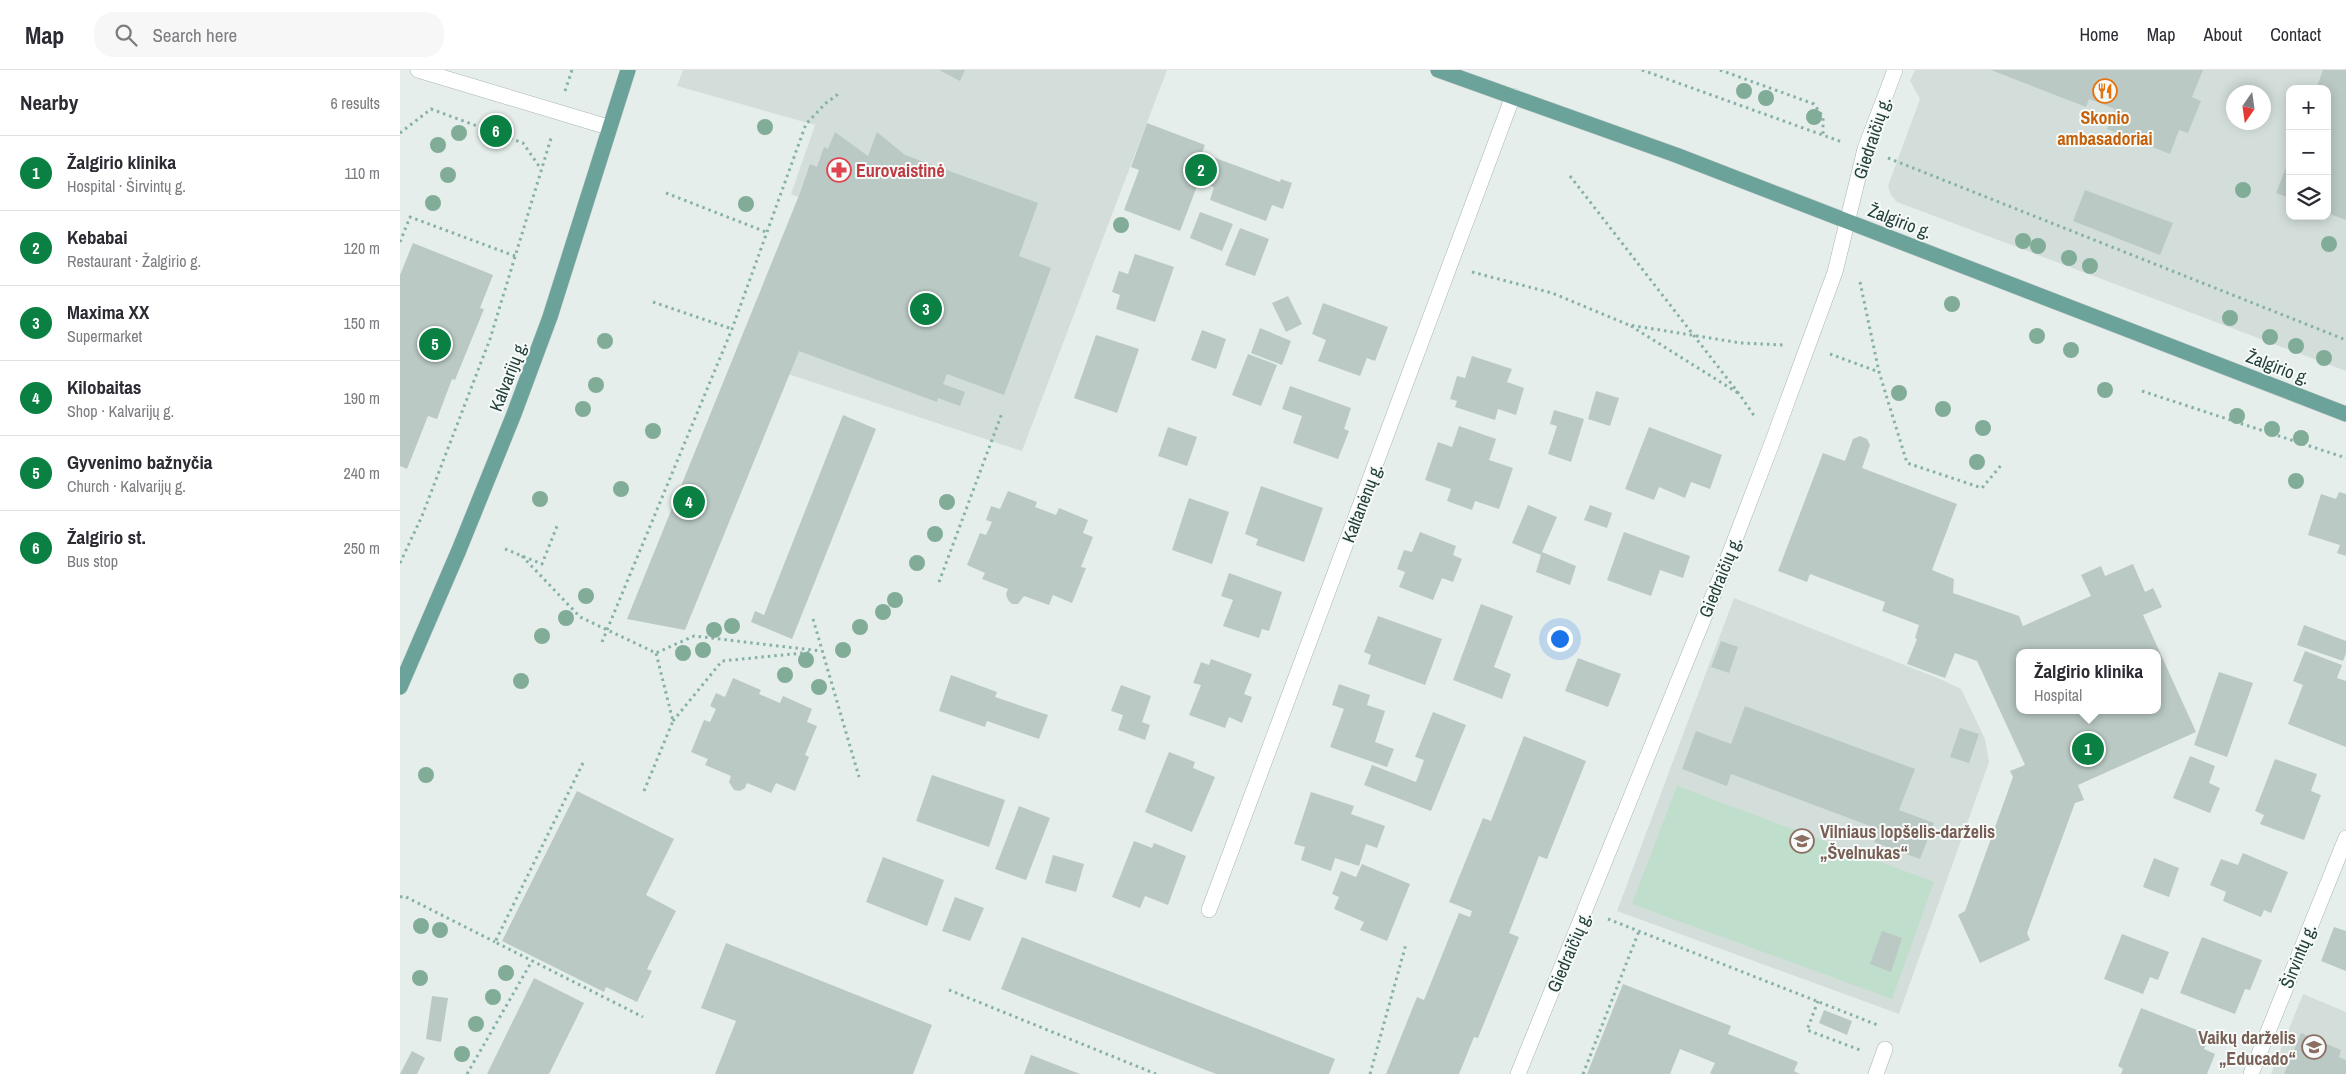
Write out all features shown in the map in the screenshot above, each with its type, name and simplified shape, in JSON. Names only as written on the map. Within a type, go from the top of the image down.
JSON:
[{"type":"main road","name":"Kalvarijų g.","points":[[400,687],[460,550],[550,317],[608,128],[628,70]]},
{"type":"main road","name":"Žalgirio g.","points":[[1438,70],[1676,155],[2346,414]]},
{"type":"street","points":[[418,70],[608,128]]},
{"type":"street","name":"Giedraičių g.","points":[[1518,1074],[1721,576],[1772,443],[1835,272],[1865,150],[1895,70]]},
{"type":"street","name":"Kaltanėnų g.","points":[[1209,910],[1513,96]]},
{"type":"street","name":"Širvintų g.","points":[[2251,1074],[2346,838]]},
{"type":"street","points":[[1876,1074],[1879,1054]]},
{"type":"path","points":[[400,563],[422,516],[490,339],[572,70]]},
{"type":"path","points":[[1642,70],[1823,136],[1823,117],[1814,104],[1720,70]]},
{"type":"path","points":[[602,642],[732,328],[806,124],[826,103],[841,92]]},
{"type":"path","points":[[400,133],[431,109],[523,143],[541,170]]},
{"type":"path","points":[[1570,176],[1740,395],[1772,443]]},
{"type":"path","points":[[1936,176],[2346,340]]},
{"type":"path","points":[[666,193],[766,232]]},
{"type":"path","points":[[400,242],[410,218],[515,256]]},
{"type":"path","points":[[1450,266],[1552,293],[1629,325],[1740,395]]},
{"type":"path","points":[[1860,282],[1879,372],[1907,463],[1982,488],[2003,463]]},
{"type":"path","points":[[653,302],[732,328]]},
{"type":"path","points":[[1629,325],[1741,343],[1807,346],[1879,372]]},
{"type":"path","points":[[2142,391],[2346,458]]},
{"type":"path","points":[[939,582],[1002,413]]},
{"type":"path","points":[[505,549],[542,564],[557,526]]},
{"type":"path","points":[[522,556],[580,617],[607,628],[656,653],[673,721]]},
{"type":"path","points":[[813,619],[860,777]]},
{"type":"path","points":[[656,653],[694,636],[821,651]]},
{"type":"path","points":[[644,791],[673,721],[722,660],[821,651]]},
{"type":"path","points":[[495,942],[583,763]]},
{"type":"path","points":[[400,897],[404,896],[643,1017]]},
{"type":"path","points":[[1586,911],[1880,1025],[1879,1054],[1807,1030],[1818,1001]]},
{"type":"path","points":[[1583,1074],[1639,932]]},
{"type":"path","points":[[1370,1074],[1406,944]]},
{"type":"path","points":[[467,1074],[532,961]]},
{"type":"path","points":[[949,990],[1156,1074]]},
{"type":"shaded area","points":[[683,70],[1167,70],[1022,451],[785,373],[851,218],[791,194],[815,125],[677,86]]},
{"type":"shaded area","points":[[1915,70],[2346,70],[2346,371],[1897,202],[1891,195],[1888,186],[1920,99],[1910,81]]},
{"type":"shaded area","name":"Vilniaus lopšelis-darželis „Švelnukas“","points":[[1734,598],[1961,689],[1985,739],[1989,762],[1899,1014],[1617,911]]},
{"type":"shaded area","name":"Vaikų darželis „Educado“","points":[[2303,994],[2346,1012],[2346,1074],[2271,1074]]},
{"type":"green space","points":[[1677,786],[1934,882],[1892,999],[1632,904]]},
{"type":"building","points":[[939,70],[965,70],[960,81]]},
{"type":"building","points":[[1991,70],[2203,70],[2192,97],[2201,101],[2188,133],[2179,130],[2170,154],[2107,129],[2115,109],[2089,99],[2086,107]]},
{"type":"building","points":[[2323,70],[2346,70],[2346,220],[2331,214],[2331,85],[2317,85]]},
{"type":"building","points":[[1147,123],[1205,145],[1202,153],[1280,182],[1281,179],[1292,183],[1283,209],[1272,205],[1266,221],[1210,200],[1214,187],[1199,181],[1180,231],[1124,210],[1139,170],[1131,167]]},
{"type":"building","points":[[835,132],[868,156],[877,132],[905,155],[1038,203],[1019,256],[1051,268],[1004,395],[947,374],[943,384],[965,392],[960,406],[938,398],[937,402],[799,351],[685,630],[627,619],[800,193],[810,164],[817,167],[824,147],[828,149]]},
{"type":"building","points":[[2286,167],[2286,197],[2276,193]]},
{"type":"building","points":[[2085,190],[2173,223],[2160,255],[2073,221]]},
{"type":"building","points":[[1200,212],[1233,224],[1222,251],[1190,238]]},
{"type":"building","points":[[1240,228],[1269,239],[1255,276],[1225,265]]},
{"type":"building","points":[[413,243],[493,275],[480,308],[484,309],[455,380],[452,379],[437,419],[428,416],[407,469],[400,466],[400,275]]},
{"type":"building","points":[[1135,254],[1174,267],[1155,322],[1116,309],[1120,295],[1112,292],[1119,271],[1128,274]]},
{"type":"building","points":[[1288,296],[1302,324],[1286,332],[1272,303]]},
{"type":"building","points":[[1323,303],[1388,327],[1375,361],[1367,358],[1360,376],[1318,361],[1326,340],[1312,334]]},
{"type":"building","points":[[1260,328],[1291,341],[1282,365],[1251,353]]},
{"type":"building","points":[[1202,330],[1226,339],[1216,369],[1191,360]]},
{"type":"building","points":[[1096,335],[1139,349],[1117,413],[1074,398]]},
{"type":"building","points":[[1248,354],[1277,365],[1261,406],[1232,395]]},
{"type":"building","points":[[1472,356],[1512,369],[1507,382],[1524,388],[1516,415],[1498,409],[1495,420],[1455,407],[1457,401],[1450,399],[1457,376],[1465,378]]},
{"type":"building","points":[[1290,386],[1351,408],[1344,429],[1349,431],[1338,459],[1293,443],[1302,416],[1282,409]]},
{"type":"building","points":[[1596,391],[1619,398],[1610,426],[1588,419]]},
{"type":"building","points":[[1554,410],[1584,419],[1571,462],[1548,454],[1557,426],[1550,424]]},
{"type":"building","points":[[843,415],[876,429],[792,639],[751,622],[755,611],[764,615]]},
{"type":"building","points":[[1459,426],[1496,439],[1489,460],[1513,468],[1499,509],[1475,501],[1472,510],[1447,501],[1451,489],[1425,480],[1438,442],[1452,447]]},
{"type":"building","points":[[1168,427],[1197,437],[1187,466],[1158,456]]},
{"type":"building","points":[[1649,427],[1722,455],[1710,489],[1691,482],[1685,498],[1659,487],[1654,500],[1625,489]]},
{"type":"building","points":[[1860,436],[1867,439],[1870,445],[1862,468],[1957,504],[1932,570],[1954,579],[1953,593],[2019,616],[2023,626],[2091,596],[2081,575],[2101,566],[2105,576],[2133,564],[2145,592],[2153,588],[2162,607],[2143,615],[2158,649],[2016,649],[2016,714],[2161,714],[2161,655],[2196,732],[2078,785],[2084,800],[2075,803],[2027,933],[2030,940],[1980,963],[1958,915],[1965,911],[2013,777],[2010,771],[2025,765],[1977,661],[1955,653],[1945,678],[1907,664],[1917,639],[1915,638],[1919,625],[1882,611],[1885,602],[1810,574],[1807,582],[1778,571],[1823,453],[1845,461],[1853,439]]},
{"type":"building","points":[[1261,486],[1323,508],[1304,562],[1256,545],[1258,539],[1245,534]]},
{"type":"building","points":[[1008,491],[1037,502],[1035,507],[1056,515],[1059,508],[1088,520],[1083,533],[1093,537],[1081,567],[1086,568],[1072,603],[1053,595],[1049,605],[1024,596],[1018,604],[1012,604],[1006,594],[1008,589],[982,579],[985,573],[967,565],[980,533],[986,535],[992,522],[986,520],[991,506],[1000,509]]},
{"type":"building","points":[[2339,492],[2346,494],[2346,556],[2337,553],[2340,545],[2308,535],[2321,494],[2336,499]]},
{"type":"building","points":[[1189,498],[1229,512],[1212,564],[1172,550]]},
{"type":"building","points":[[1528,505],[1557,517],[1542,552],[1576,566],[1570,585],[1536,572],[1541,555],[1512,543]]},
{"type":"building","points":[[1590,505],[1612,513],[1607,528],[1584,520]]},
{"type":"building","points":[[1420,532],[1456,546],[1453,555],[1462,559],[1453,582],[1442,578],[1433,600],[1399,587],[1405,572],[1397,569],[1404,550],[1412,552]]},
{"type":"building","points":[[1624,532],[1690,556],[1683,578],[1660,570],[1651,596],[1607,580]]},
{"type":"building","points":[[1229,573],[1282,592],[1269,631],[1262,629],[1259,638],[1223,626],[1233,600],[1221,596]]},
{"type":"building","points":[[1481,604],[1513,616],[1494,667],[1511,674],[1502,699],[1453,680]]},
{"type":"building","points":[[1378,616],[1442,639],[1425,685],[1368,664],[1371,655],[1364,652]]},
{"type":"building","points":[[2304,625],[2346,641],[2346,653],[2343,661],[2297,645]]},
{"type":"building","points":[[1721,641],[1738,647],[1729,673],[1711,667]]},
{"type":"building","points":[[2305,651],[2342,665],[2337,678],[2346,681],[2346,747],[2288,724],[2303,685],[2293,681]]},
{"type":"building","points":[[1578,658],[1621,674],[1608,707],[1565,691]]},
{"type":"building","points":[[1211,659],[1252,674],[1244,694],[1252,697],[1242,723],[1229,717],[1225,728],[1189,715],[1201,685],[1193,683],[1201,662],[1209,665]]},
{"type":"building","points":[[2219,672],[2253,683],[2227,757],[2194,745]]},
{"type":"building","points":[[951,675],[997,692],[995,697],[1048,715],[1039,739],[987,721],[985,727],[939,711]]},
{"type":"building","points":[[733,678],[761,690],[759,694],[780,703],[783,696],[812,709],[807,722],[817,726],[805,755],[809,757],[795,791],[776,783],[771,793],[747,783],[745,788],[740,791],[734,790],[729,782],[731,776],[705,765],[708,759],[691,752],[704,720],[710,722],[716,709],[710,706],[716,693],[725,697]]},
{"type":"building","points":[[1339,684],[1370,695],[1367,705],[1385,711],[1375,742],[1394,749],[1387,767],[1330,747],[1344,709],[1332,705]]},
{"type":"building","points":[[1121,685],[1151,696],[1142,722],[1150,725],[1145,740],[1118,730],[1123,715],[1111,711]]},
{"type":"building","points":[[1745,706],[1915,769],[1899,810],[1934,823],[1920,859],[1874,842],[1878,829],[1731,774],[1727,786],[1682,769],[1696,731],[1731,744]]},
{"type":"building","points":[[1433,712],[1466,725],[1431,811],[1364,785],[1372,765],[1416,782],[1424,760],[1415,757]]},
{"type":"building","points":[[1960,728],[1979,734],[1969,763],[1950,757]]},
{"type":"building","points":[[1524,736],[1586,761],[1547,859],[1539,856],[1509,933],[1519,937],[1478,1038],[1474,1037],[1459,1074],[1386,1074],[1417,997],[1424,1000],[1459,913],[1470,917],[1472,911],[1449,902],[1483,818],[1491,821]]},
{"type":"building","points":[[1169,752],[1195,762],[1193,768],[1215,777],[1192,832],[1145,812]]},
{"type":"building","points":[[2190,756],[2215,766],[2209,783],[2220,788],[2210,813],[2173,798]]},
{"type":"building","points":[[2275,759],[2317,774],[2311,791],[2321,795],[2304,840],[2260,824],[2264,815],[2255,811]]},
{"type":"building","points":[[932,775],[1005,800],[989,847],[916,821]]},
{"type":"building","points":[[577,791],[674,839],[646,895],[676,911],[647,969],[652,971],[637,1002],[606,987],[604,992],[502,941]]},
{"type":"building","points":[[1311,792],[1354,806],[1351,814],[1385,826],[1377,848],[1366,844],[1359,866],[1335,858],[1331,871],[1301,860],[1305,847],[1294,844]]},
{"type":"building","points":[[1019,806],[1050,818],[1026,880],[995,869]]},
{"type":"building","points":[[1134,841],[1152,848],[1154,843],[1186,856],[1168,905],[1145,896],[1140,908],[1112,897]]},
{"type":"building","points":[[2243,853],[2288,872],[2271,913],[2264,910],[2261,917],[2223,901],[2226,892],[2210,885],[2221,859],[2238,865]]},
{"type":"building","points":[[1053,855],[1084,864],[1076,892],[1045,883]]},
{"type":"building","points":[[883,857],[944,880],[927,926],[866,902]]},
{"type":"building","points":[[2154,858],[2179,868],[2169,897],[2143,887]]},
{"type":"building","points":[[1362,864],[1410,884],[1387,941],[1360,930],[1364,922],[1334,909],[1339,897],[1332,894],[1341,871],[1356,877]]},
{"type":"building","points":[[955,897],[984,908],[970,941],[942,931]]},
{"type":"building","points":[[2334,927],[2346,931],[2346,971],[2321,961]]},
{"type":"building","points":[[1882,931],[1902,938],[1891,972],[1870,964]]},
{"type":"building","points":[[2122,934],[2169,952],[2158,980],[2150,977],[2143,994],[2104,979]]},
{"type":"building","points":[[1022,937],[1335,1059],[1329,1074],[1216,1074],[1001,989]]},
{"type":"building","points":[[2202,937],[2262,960],[2250,990],[2245,989],[2235,1014],[2180,993]]},
{"type":"building","points":[[726,943],[932,1025],[913,1074],[715,1074],[736,1021],[701,1008]]},
{"type":"building","points":[[534,978],[584,1003],[549,1074],[487,1074]]},
{"type":"building","points":[[1623,984],[1731,1026],[1728,1034],[1798,1062],[1794,1071],[1800,1074],[1712,1074],[1710,1073],[1715,1063],[1680,1049],[1670,1074],[1587,1074]]},
{"type":"building","points":[[432,996],[448,998],[441,1042],[426,1039]]},
{"type":"building","points":[[2141,1008],[2210,1035],[2204,1049],[2215,1054],[2207,1074],[2121,1074],[2123,1069],[2118,1066]]},
{"type":"building","points":[[1824,1010],[1852,1021],[1847,1035],[1819,1023]]},
{"type":"building","points":[[2301,1033],[2341,1050],[2339,1057],[2346,1060],[2346,1074],[2284,1074]]},
{"type":"building","points":[[412,1051],[425,1058],[417,1074],[400,1074]]},
{"type":"building","points":[[1031,1055],[1080,1074],[1024,1074]]},
{"type":"place","name":"Skonio ambasadoriai","points":[[2105,91]]},
{"type":"place","name":"Žalgirio st.","points":[[496,131]]},
{"type":"place","name":"Eurovaistinė","points":[[839,170]]},
{"type":"place","name":"Kebabai","points":[[1201,170]]},
{"type":"place","name":"Maxima XX","points":[[926,309]]},
{"type":"place","name":"Gyvenimo bažnyčia","points":[[435,344]]},
{"type":"place","name":"Kilobaitas","points":[[689,502]]},
{"type":"place","name":"Žalgirio klinika","points":[[2088,749]]},
{"type":"place","name":"Vilniaus lopšelis-darželis „Švelnukas“","points":[[1802,841]]},
{"type":"place","name":"Vaikų darželis „Educado“","points":[[2314,1047]]}]
